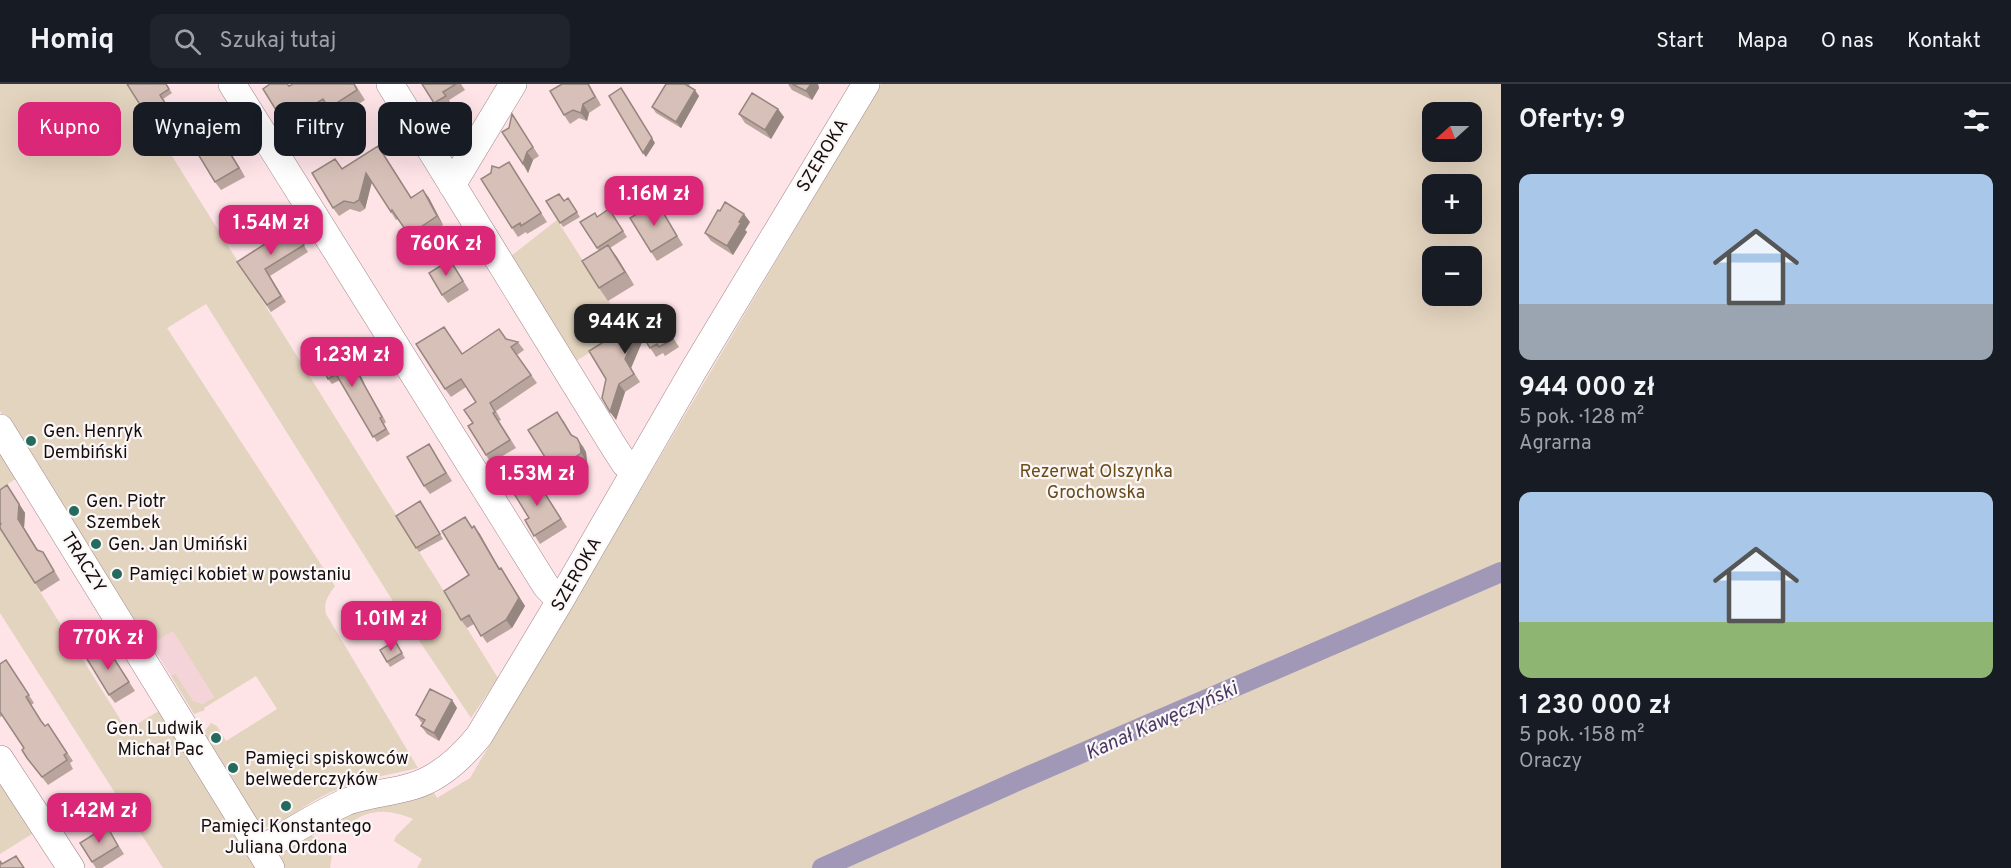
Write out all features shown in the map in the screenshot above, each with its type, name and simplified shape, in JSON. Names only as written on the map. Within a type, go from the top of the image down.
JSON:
[{"type":"street","points":[[232,84],[527,556],[560,601]]},
{"type":"street","points":[[390,84],[614,447],[625,464],[635,471]]},
{"type":"street","points":[[452,185],[513,84]]},
{"type":"street","name":"SZEROKA","points":[[266,859],[345,802],[417,784],[455,762],[479,736],[693,371],[866,84]]},
{"type":"street","name":"TRACZY","points":[[0,428],[266,859]]},
{"type":"street","points":[[0,759],[70,868]]},
{"type":"shaded area","points":[[173,630],[214,697],[203,704],[192,701],[175,673],[171,676],[151,644]]},
{"type":"green space","points":[[0,84],[127,84],[138,102],[133,102],[133,156],[172,156],[498,678],[471,718],[396,606],[206,304],[167,328],[335,586],[328,596],[326,614],[418,768],[364,780],[337,789],[279,823],[272,826],[260,826],[203,733],[211,723],[217,726],[226,741],[277,709],[256,676],[204,708],[205,710],[194,714],[171,676],[175,673],[193,701],[203,704],[214,697],[173,631],[149,645],[115,588],[112,589],[0,411]]},
{"type":"green space","name":"Rezerwat Olszynka Grochowska","points":[[881,84],[1501,84],[1501,868],[417,868],[422,859],[394,841],[413,819],[395,813],[377,812],[360,817],[345,829],[331,821],[351,811],[433,791],[437,798],[470,778]]},
{"type":"green space","points":[[557,220],[627,330],[576,361],[511,256]]},
{"type":"green space","points":[[0,452],[17,478],[0,489]]},
{"type":"green space","points":[[0,528],[127,730],[162,709],[262,868],[163,868],[0,613]]},
{"type":"green space","points":[[0,767],[40,829],[0,854]]},
{"type":"green space","points":[[309,834],[333,848],[330,868],[280,868],[279,861],[283,851]]},
{"type":"building","points":[[127,84],[166,84],[169,89],[160,95],[164,102],[138,102]]},
{"type":"building","points":[[270,84],[289,86],[293,84],[354,84],[357,90],[338,102],[325,102],[323,99],[318,102],[274,102],[274,107],[263,89]]},
{"type":"building","points":[[422,84],[456,84],[443,92],[446,96],[433,102]]},
{"type":"building","points":[[562,84],[588,84],[595,97],[583,104],[581,113],[573,110],[564,115],[550,91]]},
{"type":"building","points":[[666,84],[685,84],[695,90],[676,122],[652,107]]},
{"type":"building","points":[[792,84],[811,84],[806,91]]},
{"type":"building","points":[[621,88],[652,138],[643,153],[609,96]]},
{"type":"building","points":[[752,93],[778,109],[765,130],[739,114]]},
{"type":"building","points":[[512,114],[533,147],[527,152],[523,164],[502,132],[509,128]]},
{"type":"building","points":[[378,146],[378,156],[384,156],[411,198],[423,190],[437,216],[409,235],[366,173],[359,200],[354,203],[344,201],[333,208],[312,173],[335,159],[342,169],[366,156]]},
{"type":"building","points":[[199,156],[232,156],[239,168],[215,182]]},
{"type":"building","points":[[509,162],[541,213],[521,226],[520,223],[512,228],[481,179],[491,173],[492,166],[499,168]]},
{"type":"building","points":[[559,194],[564,201],[568,198],[577,212],[560,223],[546,201]]},
{"type":"building","points":[[657,202],[677,236],[651,252],[630,218]]},
{"type":"building","points":[[725,202],[744,214],[727,246],[705,233]]},
{"type":"building","points":[[609,209],[623,231],[597,248],[580,222],[595,213],[597,217]]},
{"type":"building","points":[[284,213],[304,245],[265,269],[281,296],[267,305],[237,262],[268,242],[260,228]]},
{"type":"building","points":[[608,245],[625,272],[599,288],[582,261]]},
{"type":"building","points":[[450,260],[463,281],[442,295],[429,273]]},
{"type":"building","points":[[658,314],[673,339],[659,347],[657,344],[650,348],[638,329],[625,359],[634,374],[619,384],[610,412],[602,398],[606,379],[589,351],[613,336],[616,340]]},
{"type":"building","points":[[444,327],[462,354],[499,329],[506,339],[518,342],[511,347],[531,375],[490,403],[495,412],[493,413],[510,440],[486,455],[468,426],[473,423],[464,410],[476,402],[461,379],[445,389],[416,344]]},
{"type":"building","points":[[334,345],[344,362],[351,358],[382,417],[380,418],[386,429],[373,437],[336,374],[328,379],[316,355]]},
{"type":"building","points":[[557,412],[571,435],[577,438],[580,444],[581,453],[577,456],[582,464],[558,478],[528,430]]},
{"type":"building","points":[[429,444],[446,473],[424,486],[407,457]]},
{"type":"building","points":[[535,478],[561,519],[534,536],[525,520],[529,518],[513,492]]},
{"type":"building","points":[[7,485],[19,504],[18,519],[37,550],[43,552],[54,571],[35,583],[0,528],[0,490]]},
{"type":"building","points":[[420,501],[440,534],[416,548],[396,516]]},
{"type":"building","points":[[465,517],[472,528],[474,526],[519,598],[506,620],[481,636],[469,615],[461,620],[444,591],[469,575],[442,531]]},
{"type":"building","points":[[395,641],[402,653],[387,662],[380,650]]},
{"type":"building","points":[[106,646],[129,682],[109,695],[87,659]]},
{"type":"building","points":[[6,660],[29,695],[26,697],[41,721],[45,726],[48,724],[67,753],[64,755],[67,760],[42,777],[27,758],[22,750],[24,748],[0,712],[0,664]]},
{"type":"building","points":[[430,689],[452,700],[434,733],[421,726],[425,720],[416,715]]},
{"type":"building","points":[[107,826],[118,846],[92,862],[80,843]]},
{"type":"building","points":[[16,856],[24,868],[0,868],[0,861],[2,864]]},
{"type":"waterway","name":"Kanał Kawęczyński","points":[[822,868],[1501,572]]},
{"type":"place","name":"Gen. Henryk Dembiński","points":[[31,441]]},
{"type":"place","name":"Gen. Piotr Szembek","points":[[74,511]]},
{"type":"place","name":"Gen. Jan Umiński","points":[[96,544]]},
{"type":"place","name":"Pamięci kobiet w powstaniu","points":[[117,574]]},
{"type":"place","name":"Gen. Ludwik Michał Pac","points":[[216,738]]},
{"type":"place","name":"Pamięci spiskowców belwederczyków","points":[[233,768]]},
{"type":"place","name":"Pamięci Konstantego Juliana Ordona","points":[[286,806]]}]
